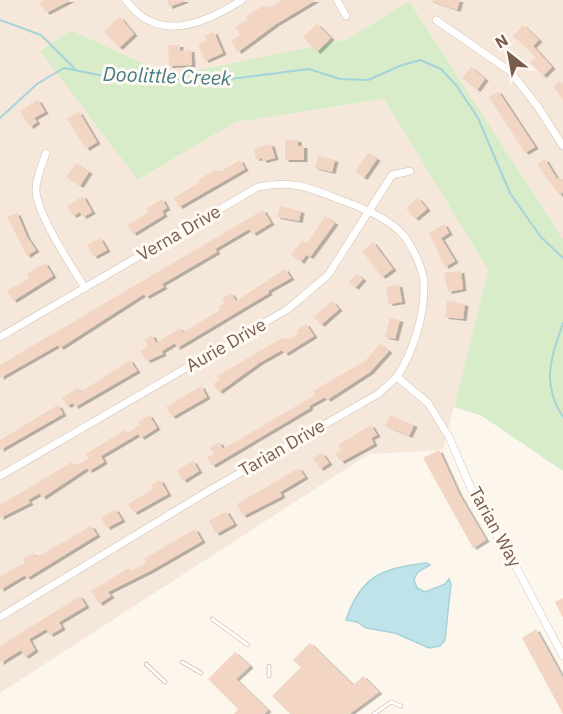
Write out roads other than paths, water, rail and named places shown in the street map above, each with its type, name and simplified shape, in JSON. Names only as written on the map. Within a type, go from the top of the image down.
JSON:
[{"type":"street","points":[[126,0],[146,18],[175,27],[194,26],[210,20],[242,0]]},
{"type":"street","points":[[337,0],[346,16]]},
{"type":"street","points":[[436,20],[510,71],[533,100],[563,146]]},
{"type":"street","points":[[46,153],[38,177],[36,193],[47,222],[85,288]]},
{"type":"street","name":"Aurie Drive","points":[[0,476],[288,309],[328,275],[392,175],[410,171]]},
{"type":"street","name":"Verna Drive","points":[[0,337],[258,187],[281,182],[313,189],[368,211]]},
{"type":"street","name":"Tarian Drive","points":[[0,617],[210,490],[378,394],[397,377],[412,344],[425,287],[420,266],[404,237],[368,211]]},
{"type":"street","name":"Tarian Way","points":[[397,377],[428,403],[449,437],[479,507],[515,565],[563,656]]},
{"type":"lane","points":[[212,619],[248,645]]},
{"type":"lane","points":[[182,662],[201,673]]},
{"type":"lane","points":[[146,664],[165,682]]},
{"type":"lane","points":[[269,666],[269,676]]},
{"type":"lane","points":[[374,714],[390,702],[401,706]]},
{"type":"water","points":[[427,563],[430,565],[418,572],[414,579],[417,588],[425,592],[445,584],[449,579],[451,584],[445,640],[440,646],[429,648],[395,633],[366,628],[357,622],[346,620],[359,593],[376,576],[386,571]]},
{"type":"waterway","name":"Doolittle Creek","points":[[0,20],[41,35],[76,70]]},
{"type":"waterway","name":"Doolittle Creek","points":[[0,118],[37,84],[64,68],[104,76],[123,73],[173,80],[223,80],[309,69],[340,79],[368,80],[420,60],[441,69],[456,85],[478,118],[510,193],[540,236],[563,258]]},
{"type":"waterway","name":"Doolittle Creek","points":[[563,323],[550,371],[552,393],[563,417]]}]
